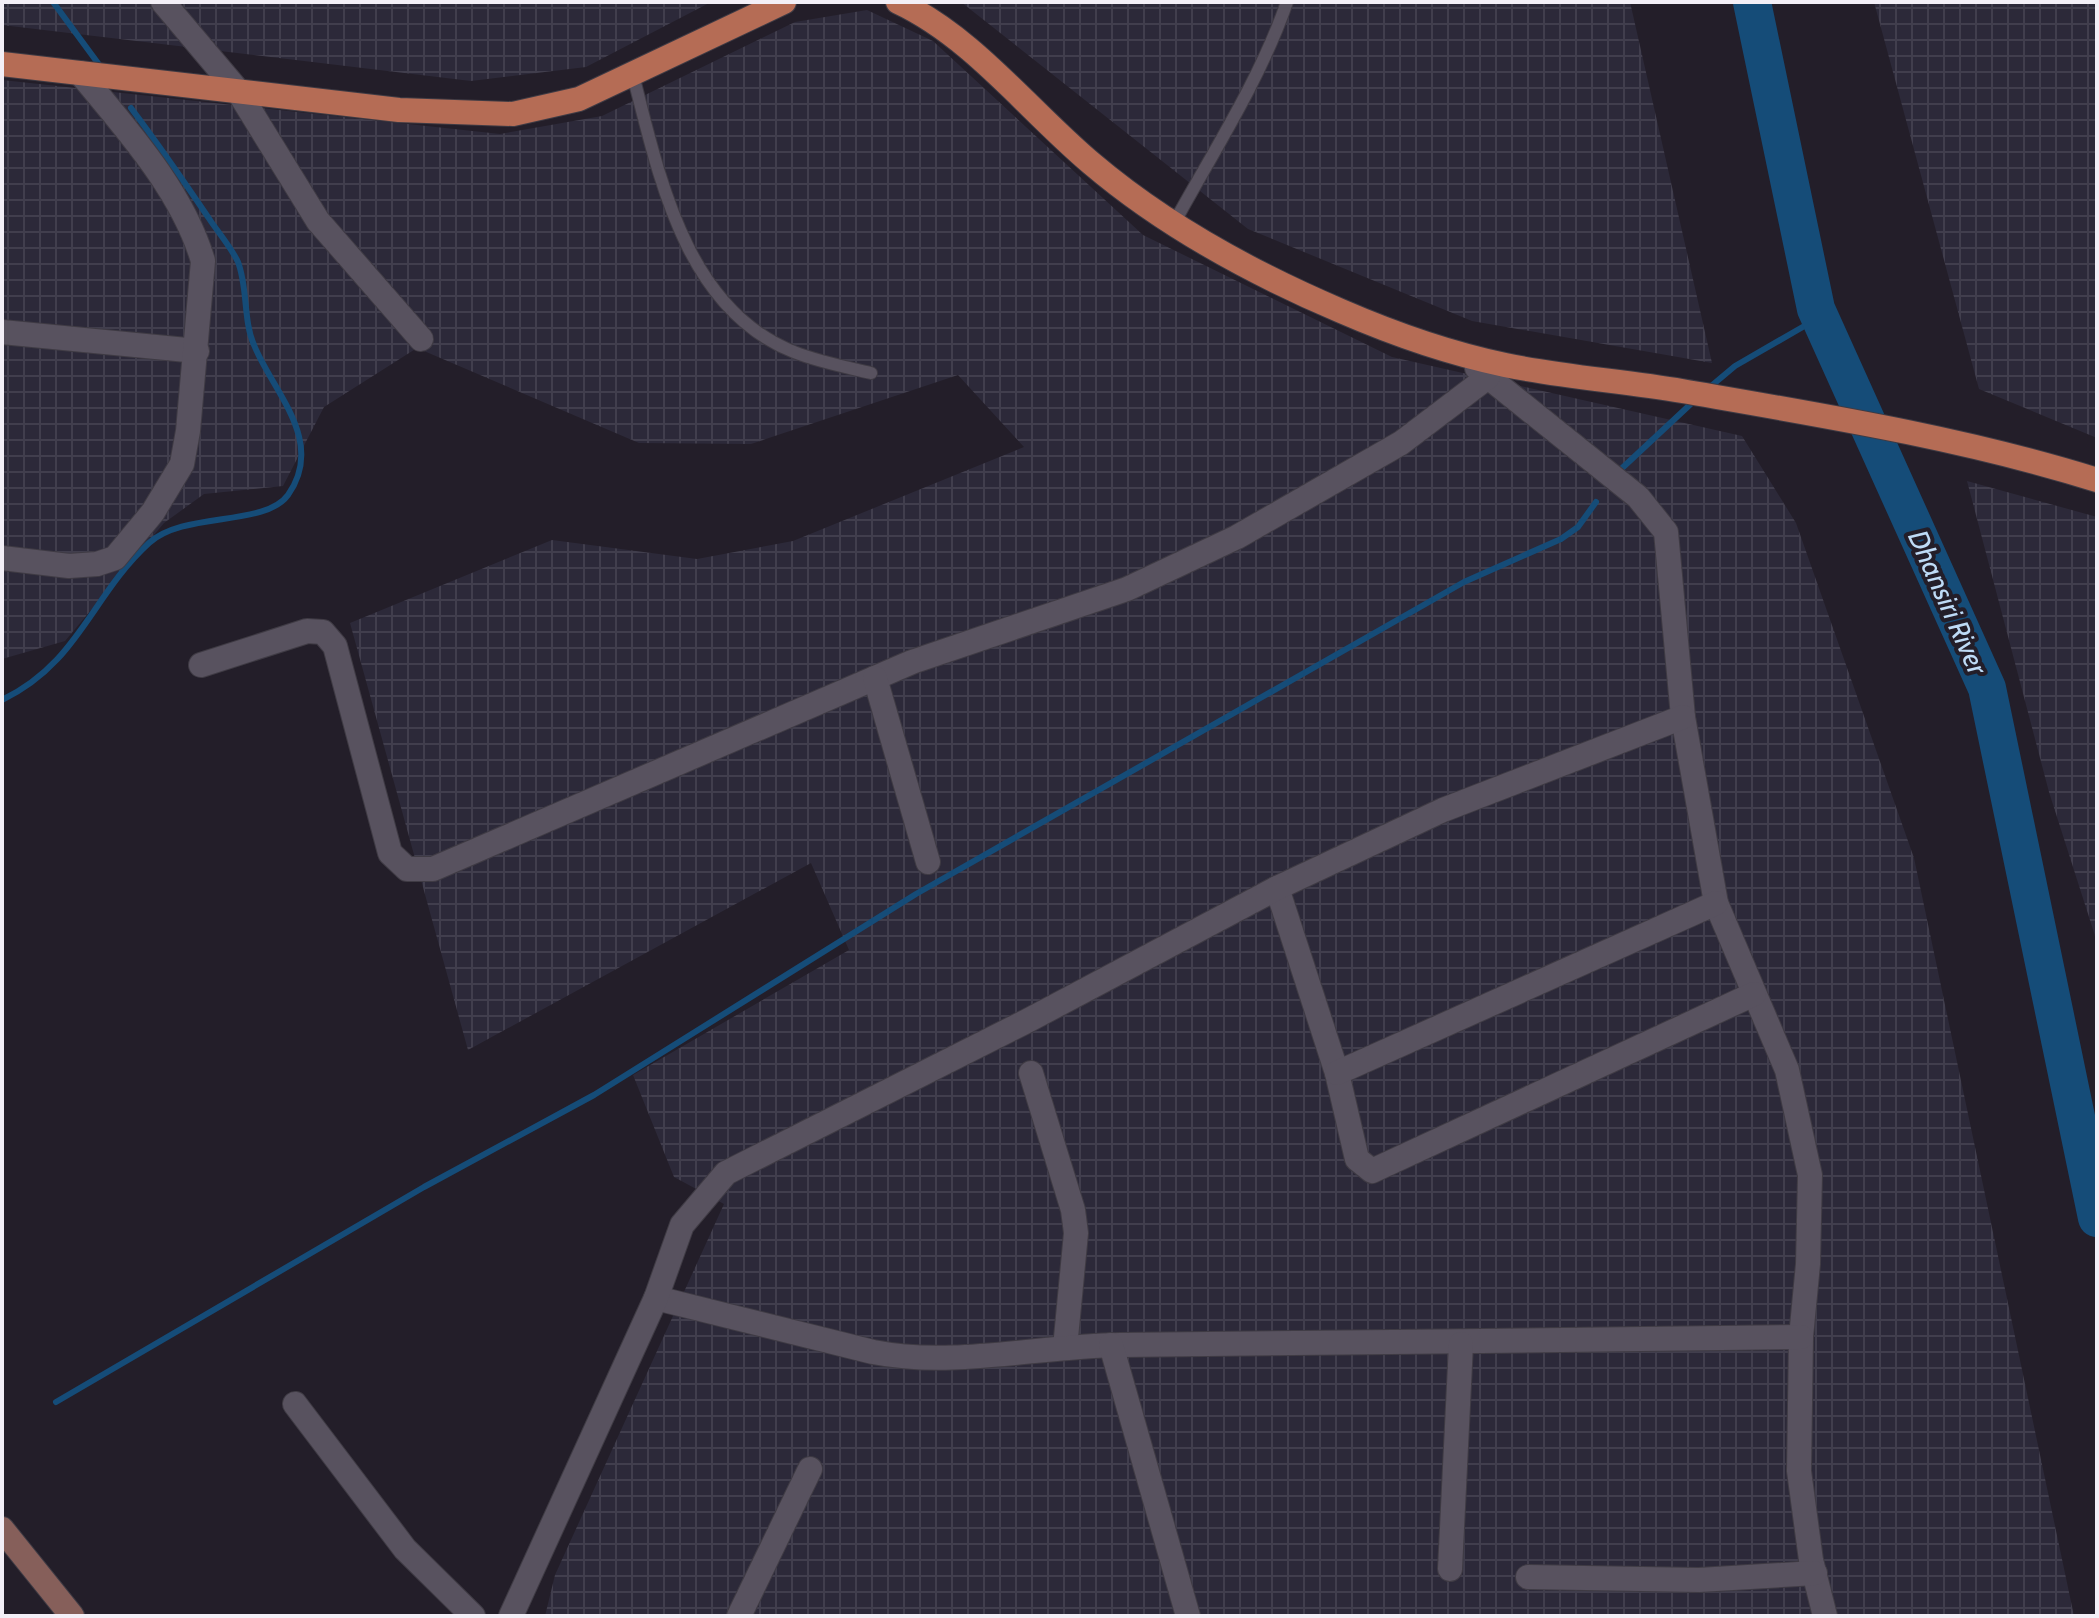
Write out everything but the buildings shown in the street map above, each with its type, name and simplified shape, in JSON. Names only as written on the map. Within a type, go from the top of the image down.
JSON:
[{"type":"main road","points":[[2,64],[412,111],[513,114],[579,99],[784,2]]},
{"type":"main road","points":[[898,2],[921,13],[950,35],[1090,162],[1173,225],[1340,311],[1403,337],[1464,355],[1547,372],[1679,391],[1832,419],[2029,461],[2097,480]]},
{"type":"main road","points":[[2,1529],[72,1616]]},
{"type":"street","points":[[163,2],[238,91],[318,221],[421,339]]},
{"type":"street","points":[[2,558],[69,566],[97,564],[115,558],[153,512],[182,464],[197,351],[203,261],[197,242],[145,153],[80,73]]},
{"type":"street","points":[[2,332],[197,351]]},
{"type":"street","points":[[1464,355],[1638,497],[1666,532],[1683,717],[1716,903],[1787,1070],[1810,1175],[1808,1264],[1801,1337],[1799,1471],[1825,1616]]},
{"type":"street","points":[[201,665],[307,631],[323,632],[335,646],[390,853],[407,869],[433,869],[912,662],[1127,589],[1237,537],[1401,443],[1488,377]]},
{"type":"street","points":[[875,678],[928,862]]},
{"type":"street","points":[[511,1616],[656,1298],[682,1225],[726,1173],[1041,1014],[1277,888],[1443,810],[1683,717]]},
{"type":"street","points":[[1277,888],[1337,1073],[1357,1159],[1364,1168],[1382,1169],[1754,994]]},
{"type":"street","points":[[1337,1073],[1716,903]]},
{"type":"street","points":[[1031,1073],[1073,1210],[1076,1233],[1065,1348]]},
{"type":"street","points":[[656,1298],[907,1359],[943,1360],[1111,1345],[1461,1344],[1801,1337]]},
{"type":"street","points":[[1450,1569],[1461,1344]]},
{"type":"street","points":[[1111,1345],[1188,1616]]},
{"type":"street","points":[[295,1404],[405,1549],[473,1616]]},
{"type":"street","points":[[739,1616],[810,1469]]},
{"type":"street","points":[[1528,1577],[1699,1580],[1815,1573]]},
{"type":"lane","points":[[1173,225],[1263,60],[1287,2]]},
{"type":"lane","points":[[633,75],[662,184],[687,246],[712,288],[745,321],[792,351],[871,373]]},
{"type":"shaded area","points":[[2,2],[711,2],[586,67],[471,81],[2,25]]},
{"type":"shaded area","points":[[961,2],[1630,2],[1712,363],[1472,321],[1248,229]]},
{"type":"shaded area","points":[[1874,2],[2097,2],[2097,438],[1979,389]]},
{"type":"shaded area","points":[[867,10],[933,41],[1143,235],[1392,357],[1742,436],[1796,523],[1914,858],[2074,1616],[545,1616],[555,1575],[724,1204],[674,1177],[633,1075],[849,950],[811,863],[468,1050],[350,623],[552,540],[697,559],[793,541],[1024,447],[958,375],[751,444],[639,443],[417,348],[324,407],[283,486],[204,494],[164,523],[65,641],[2,659],[2,80],[500,134],[602,116],[795,22]]},
{"type":"shaded area","points":[[1967,481],[2097,517],[2097,942],[2049,792]]},
{"type":"waterway","points":[[53,2],[103,70]]},
{"type":"waterway","name":"Dhansiri River","points":[[1752,2],[1816,309],[1987,688],[2097,1218]]},
{"type":"waterway","points":[[2,700],[28,685],[67,648],[129,563],[149,543],[182,526],[262,512],[288,495],[298,475],[301,455],[299,436],[254,345],[238,262],[131,108]]},
{"type":"waterway","points":[[1710,387],[1735,366],[1820,317]]},
{"type":"waterway","points":[[1619,471],[1695,400]]},
{"type":"waterway","points":[[56,1402],[424,1187],[594,1095],[916,894],[1464,582],[1561,539],[1578,527],[1596,502]]}]
